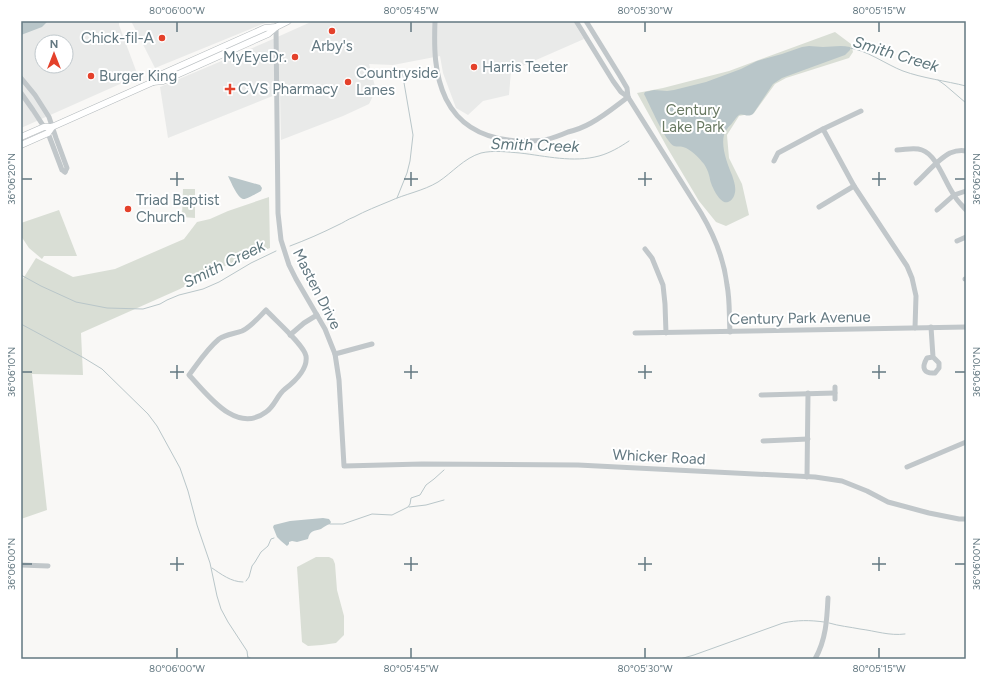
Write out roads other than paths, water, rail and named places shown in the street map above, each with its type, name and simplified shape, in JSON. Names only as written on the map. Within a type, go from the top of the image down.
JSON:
[{"type":"main road","points":[[21,138],[44,127],[52,127],[153,82],[160,75],[246,36],[265,28],[276,27],[288,21]]},
{"type":"main road","points":[[21,145],[48,133],[52,127]]},
{"type":"street","points":[[435,21],[435,61],[441,87],[446,98],[453,110],[463,121],[475,130],[488,136],[501,140],[515,141],[532,141],[551,138],[591,123],[602,117],[628,97]]},
{"type":"street","points":[[576,21],[621,92],[628,97]]},
{"type":"street","points":[[586,21],[626,88],[628,97],[711,233],[721,258],[727,284],[730,332]]},
{"type":"street","name":"Masten Drive","points":[[276,27],[278,213],[280,231],[284,249],[292,272],[329,337],[334,354],[340,384],[344,466]]},
{"type":"street","points":[[603,64],[611,61]]},
{"type":"street","points":[[21,78],[49,117],[67,168],[66,172],[62,170],[48,133],[21,93]]},
{"type":"street","points":[[774,160],[778,153],[861,111]]},
{"type":"street","points":[[823,129],[854,186],[907,266],[912,278],[916,296],[915,328]]},
{"type":"street","points":[[897,150],[922,150],[928,154],[936,164],[954,196],[966,210]]},
{"type":"street","points":[[916,183],[951,152],[961,150],[966,151]]},
{"type":"street","points":[[819,207],[854,186]]},
{"type":"street","points":[[937,210],[954,196],[966,191]]},
{"type":"street","points":[[957,240],[966,237]]},
{"type":"street","points":[[645,249],[652,258],[664,292],[666,333]]},
{"type":"street","points":[[266,310],[290,335],[302,348],[306,356],[305,365],[294,381],[278,396],[271,408],[262,415],[252,419],[241,419],[230,414],[218,405],[189,375],[212,345],[219,339],[249,327],[266,310]]},
{"type":"street","points":[[290,335],[317,314]]},
{"type":"street","points":[[931,327],[933,357]]},
{"type":"street","name":"Century Park Avenue","points":[[635,333],[966,327]]},
{"type":"street","points":[[334,354],[372,344]]},
{"type":"street","points":[[761,395],[835,393]]},
{"type":"street","points":[[807,477],[808,394]]},
{"type":"street","points":[[763,441],[808,439]]},
{"type":"street","points":[[907,466],[966,442]]},
{"type":"street","name":"Whicker Road","points":[[344,466],[409,464],[578,465],[807,477],[842,481],[867,491],[888,502],[929,513],[958,519],[966,519]]},
{"type":"street","points":[[21,565],[48,566]]},
{"type":"street","points":[[815,659],[826,626],[828,598]]},
{"type":"waterway","name":"Smith Creek","points":[[849,48],[862,51],[910,73],[926,78],[966,86]]},
{"type":"waterway","points":[[397,198],[407,173],[413,135],[402,71]]},
{"type":"waterway","points":[[938,80],[966,103]]},
{"type":"waterway","name":"Smith Creek","points":[[290,246],[320,234],[372,209],[432,185],[469,158],[481,153],[505,152],[579,159],[603,155],[615,150],[629,141]]},
{"type":"waterway","name":"Smith Creek","points":[[21,275],[76,302],[107,308],[143,309],[160,304],[179,295],[203,289],[276,251]]},
{"type":"waterway","points":[[21,324],[102,369],[148,414],[157,426],[180,468],[210,563],[221,609],[247,651],[248,659]]},
{"type":"waterway","points":[[330,524],[343,524],[372,514],[392,515],[408,507],[411,498],[420,495],[426,485],[444,470]]},
{"type":"waterway","points":[[409,507],[426,505],[444,500]]},
{"type":"waterway","points":[[246,581],[249,577],[252,566],[261,552],[268,546],[271,539],[274,538]]},
{"type":"waterway","points":[[212,568],[230,579],[243,582]]},
{"type":"waterway","points":[[680,659],[783,623],[793,621],[824,622]]},
{"type":"waterway","points":[[829,623],[888,634],[905,634]]},
{"type":"waterway","points":[[248,657],[252,659]]},
{"type":"place","name":"Arby's","points":[[332,31]]},
{"type":"place","name":"Chick-fil-A","points":[[162,38]]},
{"type":"place","name":"MyEyeDr.","points":[[295,57]]},
{"type":"place","name":"Harris Teeter","points":[[474,67]]},
{"type":"place","name":"Burger King","points":[[91,76]]},
{"type":"place","name":"Countryside Lanes","points":[[348,82]]},
{"type":"place","name":"CVS Pharmacy","points":[[230,89]]},
{"type":"place","name":"Triad Baptist Church","points":[[128,209]]},
{"type":"park label","name":"Century Lake Park","points":[[693,118]]}]
